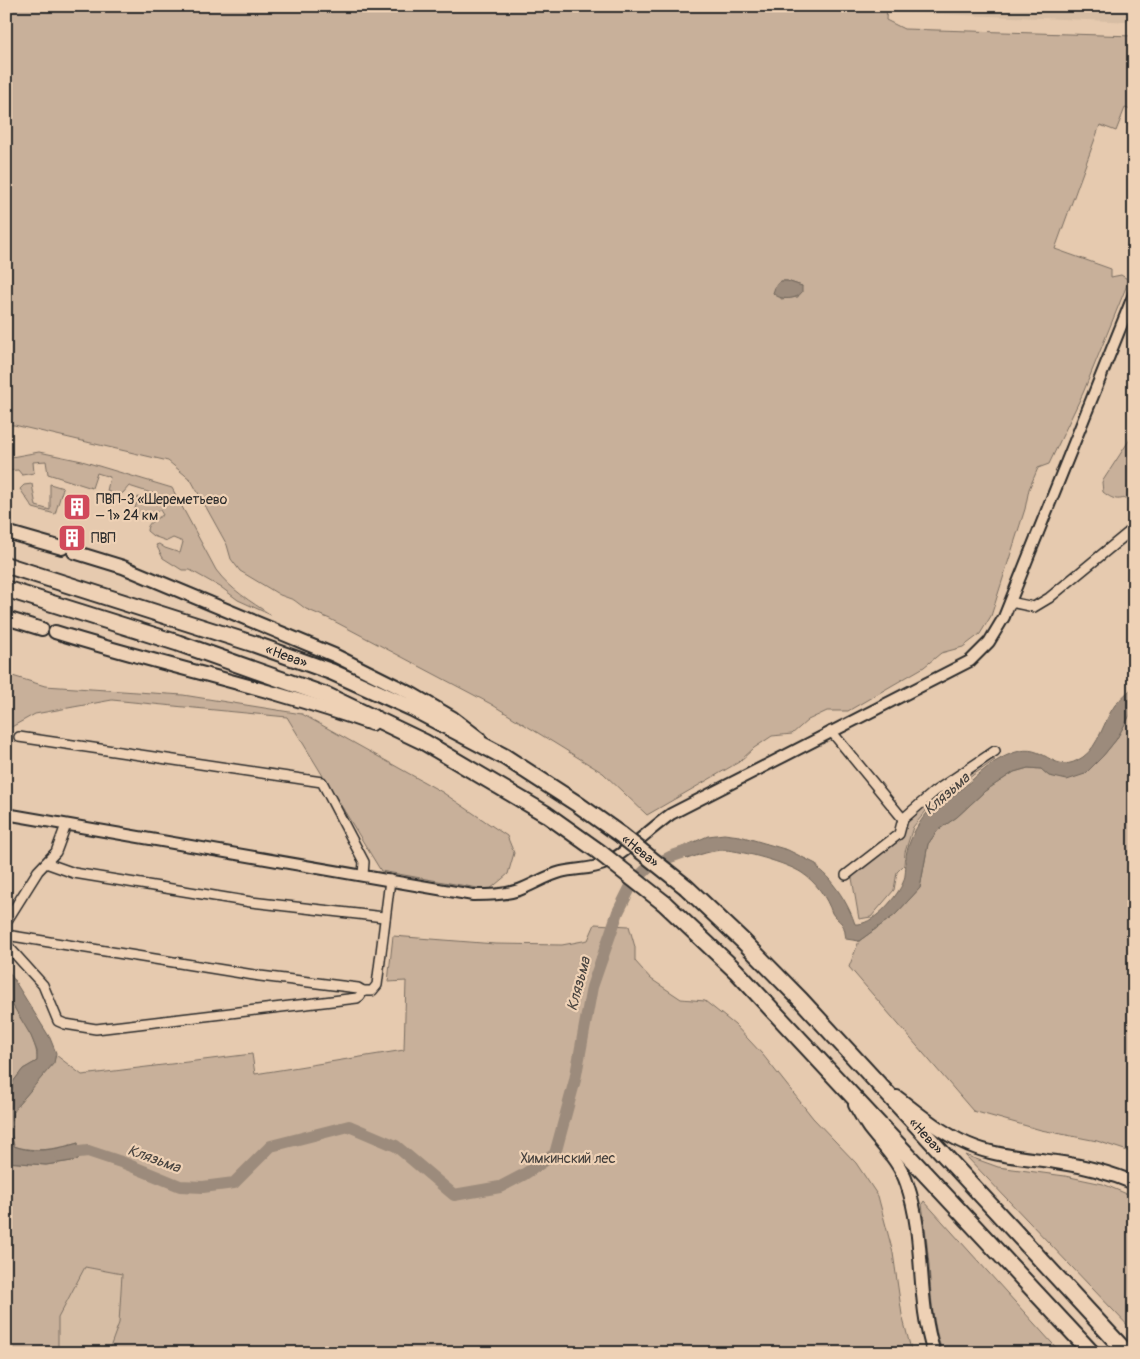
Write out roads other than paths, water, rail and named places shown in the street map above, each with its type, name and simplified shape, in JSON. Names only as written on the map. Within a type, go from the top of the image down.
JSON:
[{"type":"highway","name":"«Нева»","points":[[6,565],[185,622],[332,672],[414,709],[506,757],[576,803],[621,835],[686,887],[744,941],[1127,1353]]},
{"type":"highway","name":"«Нева»","points":[[6,589],[178,643],[328,696],[424,742],[546,814],[598,851],[664,903],[736,971],[1092,1353]]},
{"type":"main road","points":[[6,532],[123,567],[334,655],[419,698],[453,718],[506,757]]},
{"type":"main road","points":[[6,618],[116,652],[320,706],[424,742]]},
{"type":"main road","points":[[872,1078],[938,1129],[971,1146],[1010,1156],[1082,1166],[1109,1172],[1134,1183]]},
{"type":"main road","points":[[842,1084],[868,1125],[897,1162],[907,1182],[917,1223],[925,1315],[934,1353]]},
{"type":"street","points":[[6,814],[473,895],[496,895],[518,890],[558,872],[592,868],[606,863],[637,843],[652,828],[671,814],[970,661],[989,642],[1004,617],[1134,294]]},
{"type":"street","points":[[1010,602],[1034,607],[1041,603],[1134,528]]},
{"type":"street","points":[[831,731],[903,819]]},
{"type":"street","points":[[19,737],[322,782],[364,862],[363,875]]},
{"type":"street","points":[[846,875],[899,834],[903,819],[934,792],[995,751]]},
{"type":"street","points":[[6,922],[38,871],[56,852],[66,825]]},
{"type":"street","points":[[46,863],[74,873],[251,902],[384,917]]},
{"type":"street","points":[[6,935],[260,976],[372,991],[377,985],[390,880]]},
{"type":"street","points":[[6,944],[43,985],[58,1021],[64,1024],[96,1029],[357,998],[363,991]]},
{"type":"waterway","name":"Клязьма","points":[[61,1154],[88,1151],[124,1163],[180,1186],[203,1187],[234,1183],[271,1146],[349,1126],[396,1146],[454,1195],[500,1187],[523,1175],[555,1154],[575,1080],[592,987],[618,912],[633,882],[648,868],[670,857],[696,848]]},
{"type":"place","name":"ПВП-3 «Шереметьево – 1» 24 км","points":[[77,507]]},
{"type":"place","name":"ПВП","points":[[72,538]]},
{"type":"park label","name":"Химкинский лес","points":[[568,1158]]}]
